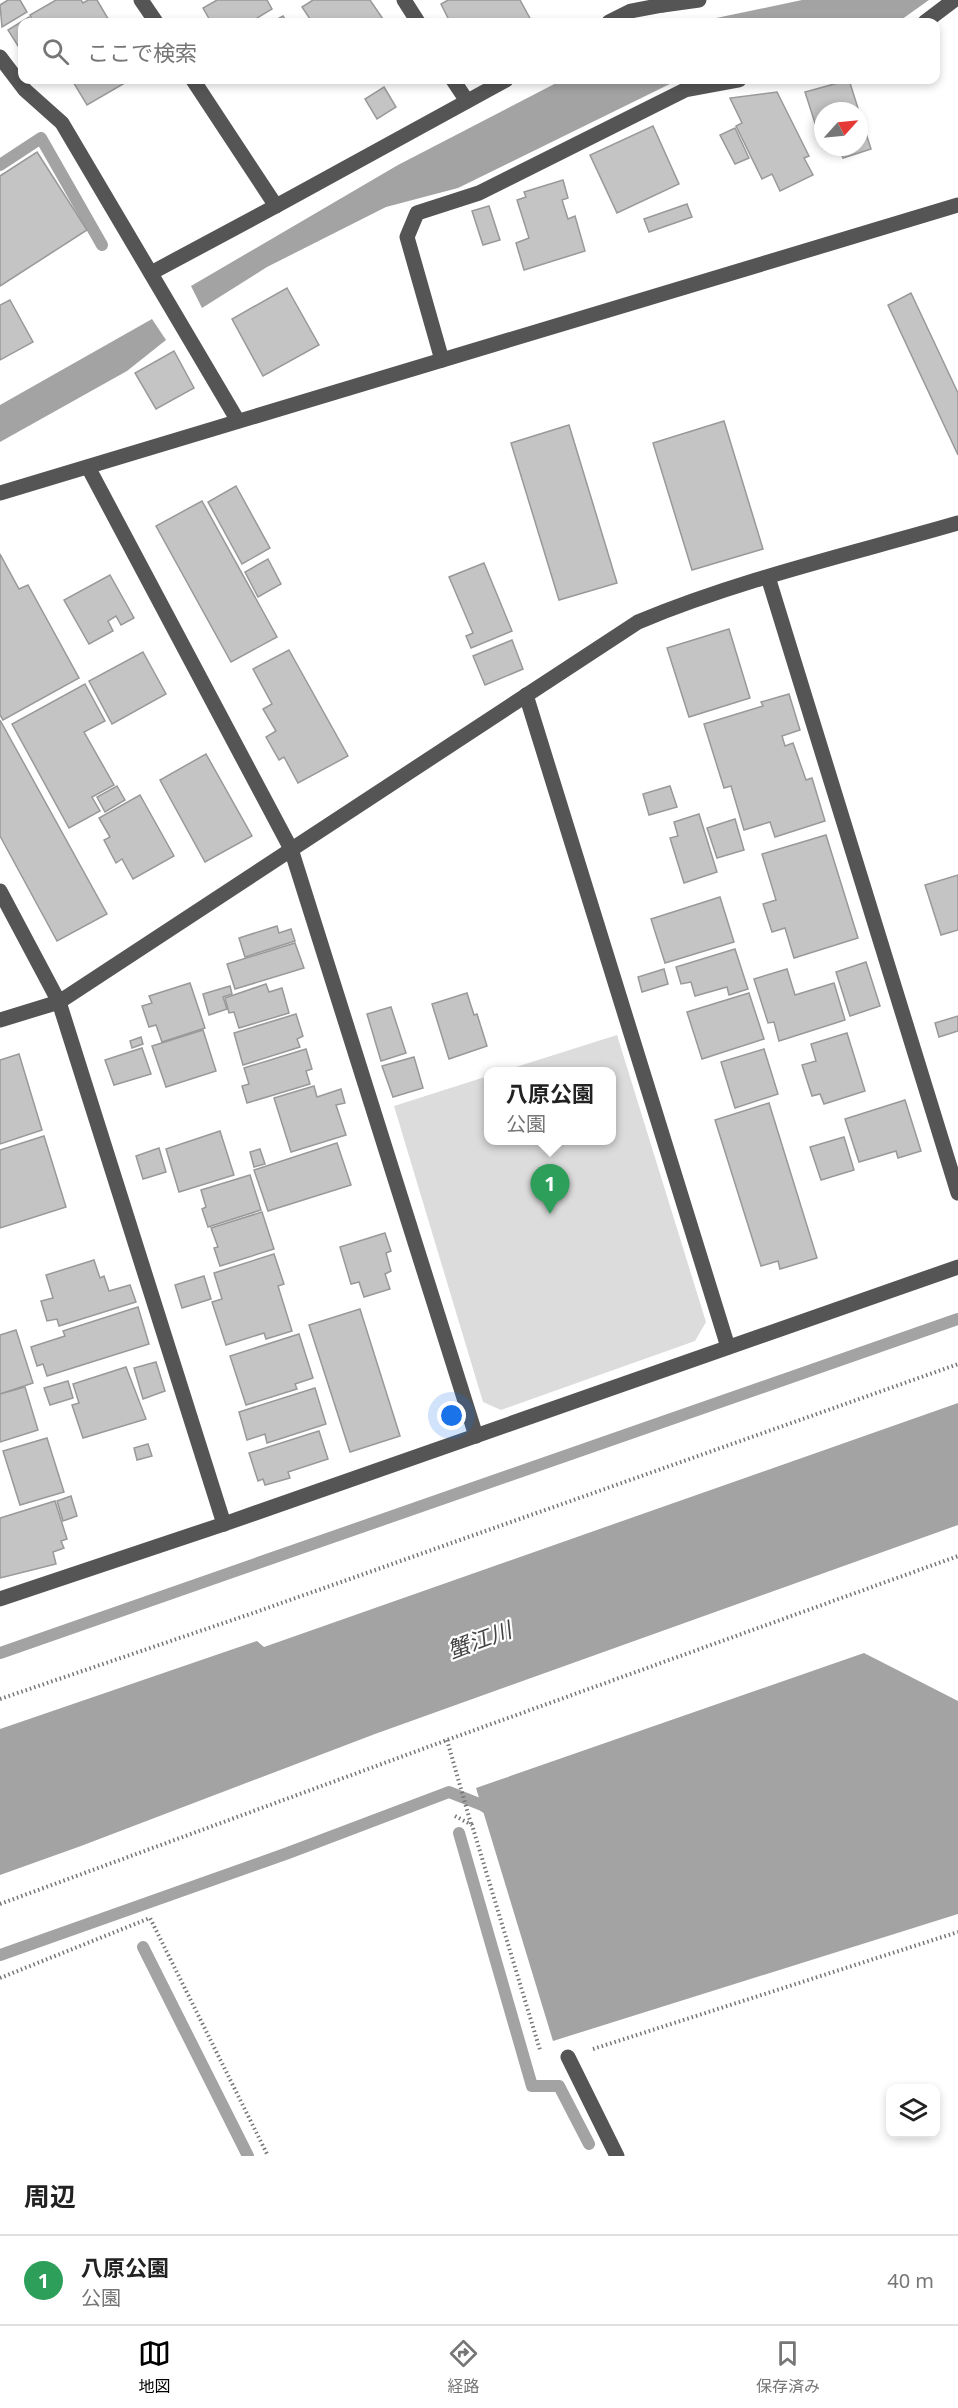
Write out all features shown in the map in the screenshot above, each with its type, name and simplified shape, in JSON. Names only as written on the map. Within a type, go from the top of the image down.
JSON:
[{"type":"street","points":[[141,0],[153,18]]},
{"type":"street","points":[[404,0],[415,18]]},
{"type":"street","points":[[617,18],[631,11],[662,3],[699,0]]},
{"type":"street","points":[[930,18],[954,0]]},
{"type":"street","points":[[0,57],[18,81]]},
{"type":"street","points":[[20,84],[62,123],[238,421]]},
{"type":"street","points":[[197,84],[276,206]]},
{"type":"street","points":[[456,84],[467,101]]},
{"type":"street","points":[[152,273],[499,84]]},
{"type":"street","points":[[442,360],[407,237],[417,213],[479,193],[685,90],[717,84]]},
{"type":"street","points":[[0,494],[958,205]]},
{"type":"street","points":[[88,467],[291,849],[476,1436]]},
{"type":"street","points":[[0,1020],[59,1002],[638,622],[674,607],[768,577],[958,523]]},
{"type":"street","points":[[768,577],[958,1193]]},
{"type":"street","points":[[526,695],[728,1347]]},
{"type":"street","points":[[0,891],[59,1002],[224,1524]]},
{"type":"street","points":[[0,1599],[224,1524],[958,1267]]},
{"type":"street","points":[[568,2057],[617,2156]]},
{"type":"path","points":[[0,1699],[262,1610],[958,1364]]},
{"type":"path","points":[[0,1904],[958,1556]]},
{"type":"path","points":[[447,1740],[544,2063],[958,1932]]},
{"type":"path","points":[[455,1816],[472,1825]]},
{"type":"path","points":[[0,1978],[150,1918],[268,2156]]},
{"type":"shaded area","points":[[617,1035],[706,1322],[695,1341],[501,1410],[483,1402],[394,1106],[484,1077],[484,1145],[616,1145],[616,1067],[516,1067]]},
{"type":"water","points":[[802,0],[929,0],[904,18],[716,18]]},
{"type":"water","points":[[554,84],[670,84],[458,188],[386,207],[267,267],[202,308],[191,286],[398,165]]},
{"type":"water","points":[[152,319],[166,340],[127,371],[0,442],[0,405]]},
{"type":"water","name":"蟹江川","points":[[958,1403],[958,1525],[375,1734],[0,1875],[0,1729],[257,1641],[264,1647]]},
{"type":"water","points":[[864,1653],[958,1701],[958,1914],[553,2041],[476,1788]]},
{"type":"building","points":[[8,0],[20,0],[27,12],[2,27],[0,5]]},
{"type":"building","points":[[56,0],[81,0],[83,3],[88,0],[97,0],[108,18],[32,18],[30,15]]},
{"type":"building","points":[[217,0],[267,0],[272,9],[257,18],[209,18],[203,8]]},
{"type":"building","points":[[313,0],[370,0],[382,18],[309,18],[302,7]]},
{"type":"building","points":[[448,0],[520,0],[530,18],[448,18],[441,4]]},
{"type":"building","points":[[18,24],[18,46],[8,30]]},
{"type":"building","points":[[74,84],[123,84],[87,105]]},
{"type":"building","points":[[834,84],[850,84],[856,102],[814,102],[814,120],[805,92]]},
{"type":"building","points":[[384,87],[396,107],[377,119],[365,99]]},
{"type":"building","points":[[777,92],[809,156],[804,158],[813,175],[780,191],[772,174],[762,179],[736,126],[742,123],[730,98]]},
{"type":"building","points":[[653,126],[679,184],[617,213],[590,155]]},
{"type":"building","points":[[735,128],[749,158],[735,164],[720,135]]},
{"type":"building","points":[[37,152],[87,230],[0,286],[0,176]]},
{"type":"building","points":[[563,180],[568,198],[562,200],[568,219],[575,216],[585,251],[524,270],[516,243],[529,238],[517,200],[526,197],[524,192]]},
{"type":"building","points":[[687,204],[692,217],[649,232],[644,219]]},
{"type":"building","points":[[489,206],[500,240],[483,245],[472,211]]},
{"type":"building","points":[[287,288],[319,345],[263,376],[232,319]]},
{"type":"building","points":[[911,293],[958,393],[958,455],[888,305]]},
{"type":"building","points":[[10,300],[33,342],[0,360],[0,305]]},
{"type":"building","points":[[174,351],[194,388],[156,409],[135,373]]},
{"type":"building","points":[[724,421],[763,549],[692,570],[653,443]]},
{"type":"building","points":[[569,425],[617,583],[559,600],[511,443]]},
{"type":"building","points":[[236,486],[270,548],[242,564],[208,502]]},
{"type":"building","points":[[202,501],[277,637],[231,662],[156,526]]},
{"type":"building","points":[[0,554],[19,589],[28,585],[79,678],[3,720],[0,715]]},
{"type":"building","points":[[268,559],[281,584],[258,597],[245,572]]},
{"type":"building","points":[[484,563],[512,631],[471,648],[466,636],[473,633],[449,577]]},
{"type":"building","points":[[110,575],[134,618],[121,625],[116,616],[108,621],[113,631],[89,644],[64,600]]},
{"type":"building","points":[[729,629],[750,698],[689,717],[667,648]]},
{"type":"building","points":[[512,640],[523,669],[485,685],[473,656]]},
{"type":"building","points":[[289,650],[348,756],[298,783],[284,757],[279,760],[266,737],[276,731],[263,709],[272,704],[253,669]]},
{"type":"building","points":[[143,652],[166,694],[112,724],[89,681]]},
{"type":"building","points":[[85,684],[105,721],[84,732],[114,785],[92,797],[100,811],[69,828],[12,724]]},
{"type":"building","points":[[789,694],[800,730],[782,736],[785,746],[793,743],[806,780],[812,778],[825,821],[775,837],[770,822],[744,830],[731,786],[724,788],[704,724],[763,706],[761,702]]},
{"type":"building","points":[[0,720],[107,914],[57,941],[0,836]]},
{"type":"building","points":[[206,754],[252,836],[205,862],[160,780]]},
{"type":"building","points":[[117,786],[125,800],[105,812],[97,797]]},
{"type":"building","points":[[670,786],[677,807],[649,815],[643,794]]},
{"type":"building","points":[[140,795],[174,856],[133,879],[122,859],[116,863],[104,840],[110,837],[99,818]]},
{"type":"building","points":[[699,814],[717,872],[684,883],[670,838],[678,836],[674,822]]},
{"type":"building","points":[[735,819],[744,850],[717,858],[707,828]]},
{"type":"building","points":[[826,835],[858,938],[794,958],[785,928],[772,932],[763,904],[776,900],[762,854]]},
{"type":"building","points":[[958,875],[958,930],[941,935],[925,885]]},
{"type":"building","points":[[720,897],[734,942],[665,963],[651,919]]},
{"type":"building","points":[[277,926],[279,933],[291,929],[295,941],[245,957],[239,938]]},
{"type":"building","points":[[295,943],[304,968],[235,989],[227,964]]},
{"type":"building","points":[[735,949],[748,989],[729,995],[727,987],[695,996],[691,982],[681,984],[676,967]]},
{"type":"building","points":[[866,962],[880,1006],[850,1016],[836,972]]},
{"type":"building","points":[[664,969],[668,984],[642,992],[638,977]]},
{"type":"building","points":[[787,969],[795,995],[834,983],[845,1020],[779,1041],[774,1022],[768,1023],[754,979]]},
{"type":"building","points":[[190,983],[205,1028],[162,1042],[156,1025],[149,1027],[142,1006],[152,1003],[149,996]]},
{"type":"building","points":[[266,984],[269,992],[282,988],[289,1013],[239,1028],[234,1012],[229,1013],[225,998]]},
{"type":"building","points":[[230,986],[232,994],[223,997],[227,1009],[209,1015],[203,994]]},
{"type":"building","points":[[467,993],[474,1015],[477,1014],[487,1046],[449,1059],[432,1004]]},
{"type":"building","points":[[749,993],[764,1039],[702,1059],[687,1012]]},
{"type":"building","points":[[391,1007],[406,1053],[381,1061],[367,1014]]},
{"type":"building","points":[[296,1014],[303,1036],[297,1039],[300,1047],[243,1065],[234,1033]]},
{"type":"building","points":[[958,1016],[958,1031],[939,1037],[935,1023]]},
{"type":"building","points":[[203,1030],[216,1071],[166,1087],[152,1046]]},
{"type":"building","points":[[847,1033],[865,1091],[824,1104],[820,1094],[812,1096],[802,1065],[816,1061],[811,1044]]},
{"type":"building","points":[[141,1037],[143,1044],[132,1048],[130,1041]]},
{"type":"building","points":[[142,1048],[151,1074],[114,1085],[105,1060]]},
{"type":"building","points":[[306,1049],[312,1069],[306,1071],[310,1084],[247,1103],[242,1086],[249,1084],[244,1068]]},
{"type":"building","points":[[764,1049],[778,1094],[735,1108],[721,1062]]},
{"type":"building","points":[[19,1054],[42,1130],[0,1144],[0,1060]]},
{"type":"building","points":[[414,1057],[423,1088],[393,1097],[382,1066]]},
{"type":"building","points":[[314,1086],[317,1097],[341,1089],[345,1103],[336,1105],[346,1135],[291,1152],[274,1098]]},
{"type":"building","points":[[905,1100],[921,1151],[898,1158],[896,1151],[859,1162],[845,1119]]},
{"type":"building","points":[[769,1103],[817,1258],[780,1269],[778,1261],[761,1266],[715,1120]]},
{"type":"building","points":[[220,1131],[234,1175],[179,1192],[166,1149]]},
{"type":"building","points":[[44,1136],[66,1207],[0,1228],[0,1150]]},
{"type":"building","points":[[844,1137],[854,1170],[821,1180],[810,1147]]},
{"type":"building","points":[[337,1143],[351,1185],[268,1211],[254,1170]]},
{"type":"building","points":[[159,1148],[166,1172],[143,1179],[136,1156]]},
{"type":"building","points":[[260,1149],[265,1164],[254,1167],[250,1152]]},
{"type":"building","points":[[250,1175],[261,1210],[208,1227],[202,1209],[206,1207],[201,1190]]},
{"type":"building","points":[[262,1212],[274,1249],[220,1266],[214,1248],[218,1247],[211,1228]]},
{"type":"building","points":[[385,1233],[391,1251],[386,1253],[391,1271],[385,1274],[390,1289],[364,1297],[359,1282],[351,1284],[340,1247]]},
{"type":"building","points":[[274,1254],[284,1284],[278,1286],[292,1331],[266,1339],[264,1333],[226,1345],[212,1302],[222,1299],[214,1273]]},
{"type":"building","points":[[94,1260],[100,1278],[104,1276],[109,1291],[130,1285],[136,1302],[59,1326],[57,1319],[47,1321],[41,1301],[53,1298],[46,1275]]},
{"type":"building","points":[[204,1276],[211,1299],[182,1308],[175,1285]]},
{"type":"building","points":[[138,1307],[149,1344],[47,1376],[43,1364],[37,1366],[31,1347],[65,1336],[63,1331]]},
{"type":"building","points":[[360,1309],[400,1436],[350,1452],[309,1325]]},
{"type":"building","points":[[16,1330],[33,1383],[0,1394],[0,1335]]},
{"type":"building","points":[[299,1334],[313,1378],[295,1384],[297,1389],[246,1405],[230,1356]]},
{"type":"building","points":[[156,1362],[165,1391],[143,1399],[134,1368]]},
{"type":"building","points":[[126,1367],[146,1419],[83,1438],[72,1405],[79,1403],[73,1384]]},
{"type":"building","points":[[68,1381],[73,1398],[50,1405],[44,1388]]},
{"type":"building","points":[[25,1387],[38,1430],[0,1442],[0,1394]]},
{"type":"building","points":[[315,1388],[326,1424],[267,1443],[265,1434],[247,1440],[239,1412]]},
{"type":"building","points":[[319,1431],[328,1459],[288,1472],[290,1478],[265,1485],[263,1479],[258,1481],[249,1453]]},
{"type":"building","points":[[47,1438],[64,1492],[20,1505],[3,1451]]},
{"type":"building","points":[[148,1444],[152,1456],[137,1460],[134,1448]]},
{"type":"building","points":[[71,1496],[77,1516],[63,1521],[57,1501]]},
{"type":"building","points":[[55,1501],[67,1539],[61,1541],[64,1548],[53,1552],[56,1564],[0,1578],[0,1518]]},
{"type":"waterway","points":[[0,165],[41,138],[102,245]]},
{"type":"waterway","points":[[0,1653],[958,1319]]},
{"type":"waterway","points":[[0,1955],[288,1853],[449,1792],[482,1805],[495,1813]]},
{"type":"waterway","points":[[459,1833],[532,2086],[559,2086],[589,2144]]},
{"type":"waterway","points":[[143,1947],[248,2156]]},
{"type":"place","name":"八原公園","points":[[550,1214]]}]
